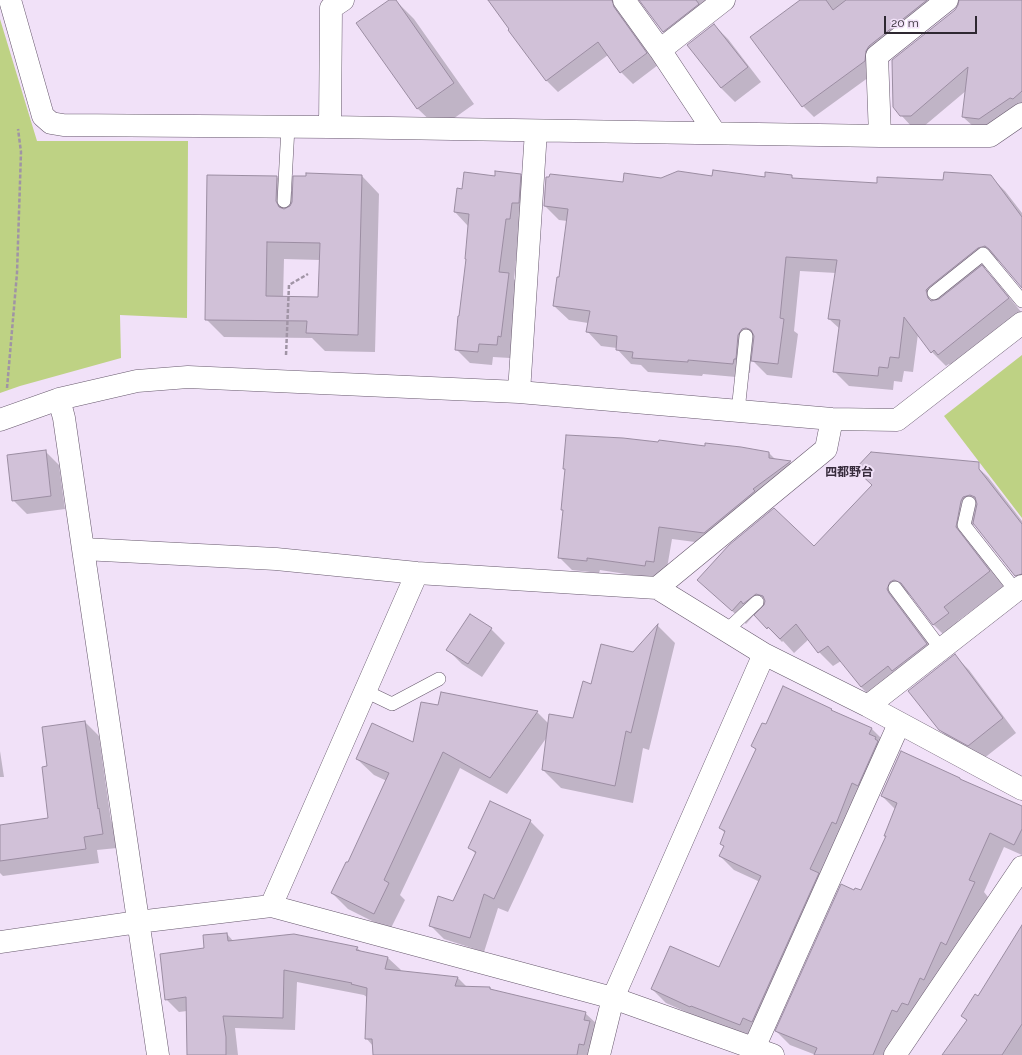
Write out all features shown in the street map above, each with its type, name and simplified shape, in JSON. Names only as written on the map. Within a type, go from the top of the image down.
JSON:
[{"type":"street","points":[[10,0],[43,116],[51,123],[63,125],[330,127],[880,136],[990,136],[1022,114]]},
{"type":"street","points":[[330,127],[330,8],[343,0]]},
{"type":"street","points":[[624,0],[660,50],[715,133]]},
{"type":"street","points":[[660,50],[724,0]]},
{"type":"street","points":[[880,136],[877,56],[947,0]]},
{"type":"street","points":[[519,392],[536,131]]},
{"type":"street","points":[[0,420],[59,399],[137,381],[188,377],[519,392],[832,419],[898,420],[1022,323]]},
{"type":"street","points":[[59,399],[64,418],[158,1055]]},
{"type":"street","points":[[657,588],[826,449],[832,419]]},
{"type":"street","points":[[83,549],[276,559],[417,573],[657,588],[764,654],[868,706],[1022,789]]},
{"type":"street","points":[[271,906],[417,573]]},
{"type":"street","points":[[868,706],[1019,588]]},
{"type":"street","points":[[599,1055],[613,998],[764,654]]},
{"type":"street","points":[[0,942],[138,922],[271,906],[613,998],[763,1052],[899,724]]},
{"type":"street","points":[[895,1055],[1022,867]]},
{"type":"lane","points":[[284,201],[288,127]]},
{"type":"lane","points":[[934,293],[983,254],[1022,301]]},
{"type":"lane","points":[[738,411],[746,336]]},
{"type":"lane","points":[[969,503],[964,525],[1019,588]]},
{"type":"lane","points":[[895,588],[941,649]]},
{"type":"lane","points":[[726,631],[757,602]]},
{"type":"lane","points":[[365,691],[392,704],[439,679]]},
{"type":"path","points":[[7,391],[17,273],[21,152],[17,122]]},
{"type":"path","points":[[284,382],[289,285],[308,274]]},
{"type":"green space","points":[[0,19],[37,141],[188,141],[187,318],[120,315],[121,358],[0,393]]},
{"type":"green space","points":[[1022,355],[1022,518],[944,416]]},
{"type":"building","points":[[389,0],[396,0],[454,83],[417,109],[356,23]]},
{"type":"building","points":[[488,0],[612,0],[614,7],[647,53],[620,73],[598,42],[546,81],[508,30],[509,29]]},
{"type":"building","points":[[639,0],[696,0],[699,4],[663,32]]},
{"type":"building","points":[[800,0],[826,0],[833,10],[846,0],[927,0],[869,46],[866,51],[865,61],[802,107],[750,37]]},
{"type":"building","points":[[959,0],[1022,0],[1022,91],[1013,99],[1010,98],[979,119],[962,117],[968,67],[911,116],[900,116],[893,107],[892,60],[955,10]]},
{"type":"building","points":[[714,24],[748,67],[721,88],[687,45]]},
{"type":"building","points":[[713,170],[765,177],[765,172],[792,175],[792,178],[877,183],[877,177],[943,180],[944,172],[991,175],[1022,217],[1022,288],[989,249],[985,246],[978,248],[926,290],[928,298],[931,301],[939,299],[982,265],[1009,298],[938,355],[934,350],[931,353],[904,317],[899,358],[890,357],[888,368],[879,367],[878,376],[833,372],[840,320],[828,319],[837,260],[786,257],[780,318],[784,319],[778,364],[751,361],[754,336],[751,330],[746,328],[742,329],[738,335],[736,359],[734,359],[733,364],[688,360],[688,362],[632,358],[633,352],[616,350],[617,336],[586,332],[590,311],[553,306],[557,277],[559,277],[568,209],[544,206],[546,177],[549,177],[550,174],[623,182],[624,173],[661,178],[678,171],[712,176]]},
{"type":"building","points":[[495,171],[521,174],[519,203],[512,203],[510,219],[506,219],[499,272],[509,273],[501,337],[498,336],[497,345],[479,344],[478,352],[455,350],[466,259],[469,214],[454,212],[457,188],[462,189],[464,172],[495,176]]},
{"type":"building","points":[[306,173],[362,175],[358,335],[306,333],[307,321],[205,320],[207,175],[277,176],[276,201],[279,207],[284,209],[290,206],[292,202],[293,176],[306,176]],"holes":[[[267,242],[320,243],[318,297],[266,296]]]},
{"type":"building","points":[[566,435],[623,438],[658,442],[659,440],[705,446],[705,443],[741,447],[769,452],[769,458],[791,461],[753,489],[755,491],[704,533],[659,527],[654,562],[646,561],[645,566],[587,558],[587,561],[558,558],[563,510],[561,510],[565,469],[563,469]]},
{"type":"building","points":[[46,450],[51,496],[12,501],[7,455]]},
{"type":"building","points":[[871,452],[979,462],[979,469],[1022,524],[1022,574],[1015,576],[973,523],[977,504],[975,497],[970,495],[963,497],[956,527],[990,571],[944,607],[949,613],[933,625],[901,583],[894,580],[890,582],[887,589],[889,593],[927,644],[892,671],[888,666],[861,687],[828,646],[818,653],[796,624],[780,639],[768,627],[767,629],[754,615],[764,605],[765,601],[763,596],[756,594],[743,604],[741,601],[732,611],[697,580],[729,545],[774,508],[814,546],[872,485],[855,469]]},
{"type":"building","points":[[470,614],[492,628],[468,664],[446,650]]},
{"type":"building","points":[[658,624],[631,733],[626,731],[615,786],[542,770],[549,714],[573,718],[583,681],[591,684],[601,644],[633,652]]},
{"type":"building","points":[[955,654],[1003,718],[968,746],[939,730],[908,691]]},
{"type":"building","points":[[783,686],[832,709],[831,710],[872,728],[869,734],[876,737],[875,739],[878,741],[858,786],[852,783],[836,824],[832,822],[810,869],[819,873],[752,1022],[743,1018],[740,1025],[691,1006],[690,1007],[651,989],[670,946],[719,967],[761,876],[719,856],[724,846],[720,844],[725,831],[719,828],[756,749],[751,746],[762,723],[766,724]]},
{"type":"building","points":[[441,692],[538,711],[490,778],[443,752],[384,880],[389,883],[374,914],[331,893],[346,862],[348,862],[389,773],[356,759],[372,723],[413,742],[421,702],[438,705]]},
{"type":"building","points":[[85,721],[103,834],[84,837],[86,849],[0,861],[0,825],[48,818],[42,767],[47,766],[42,727]]},
{"type":"building","points":[[901,751],[1022,806],[1022,829],[1014,845],[990,833],[969,880],[975,882],[946,945],[941,942],[924,980],[920,978],[908,1005],[902,1003],[897,1012],[892,1010],[873,1055],[814,1055],[817,1048],[775,1031],[841,884],[854,890],[855,888],[861,890],[886,836],[884,836],[897,803],[881,796]]},
{"type":"building","points":[[490,801],[531,820],[494,899],[484,894],[470,938],[429,926],[438,896],[453,901],[476,852],[468,848]]},
{"type":"building","points":[[1022,925],[1022,1024],[1002,1055],[942,1055],[967,1020],[961,1016],[975,994],[978,996]]},
{"type":"building","points":[[227,933],[228,941],[294,934],[358,947],[356,950],[388,957],[385,969],[458,977],[455,986],[490,987],[490,989],[586,1012],[584,1020],[590,1021],[584,1045],[579,1044],[577,1055],[373,1055],[372,1039],[365,1039],[367,988],[351,984],[352,983],[284,970],[283,1018],[223,1016],[226,1037],[226,1055],[187,1055],[186,997],[165,1000],[160,954],[204,948],[203,935]]},
{"type":"district","name":"四都野台","points":[[849,472]]}]
